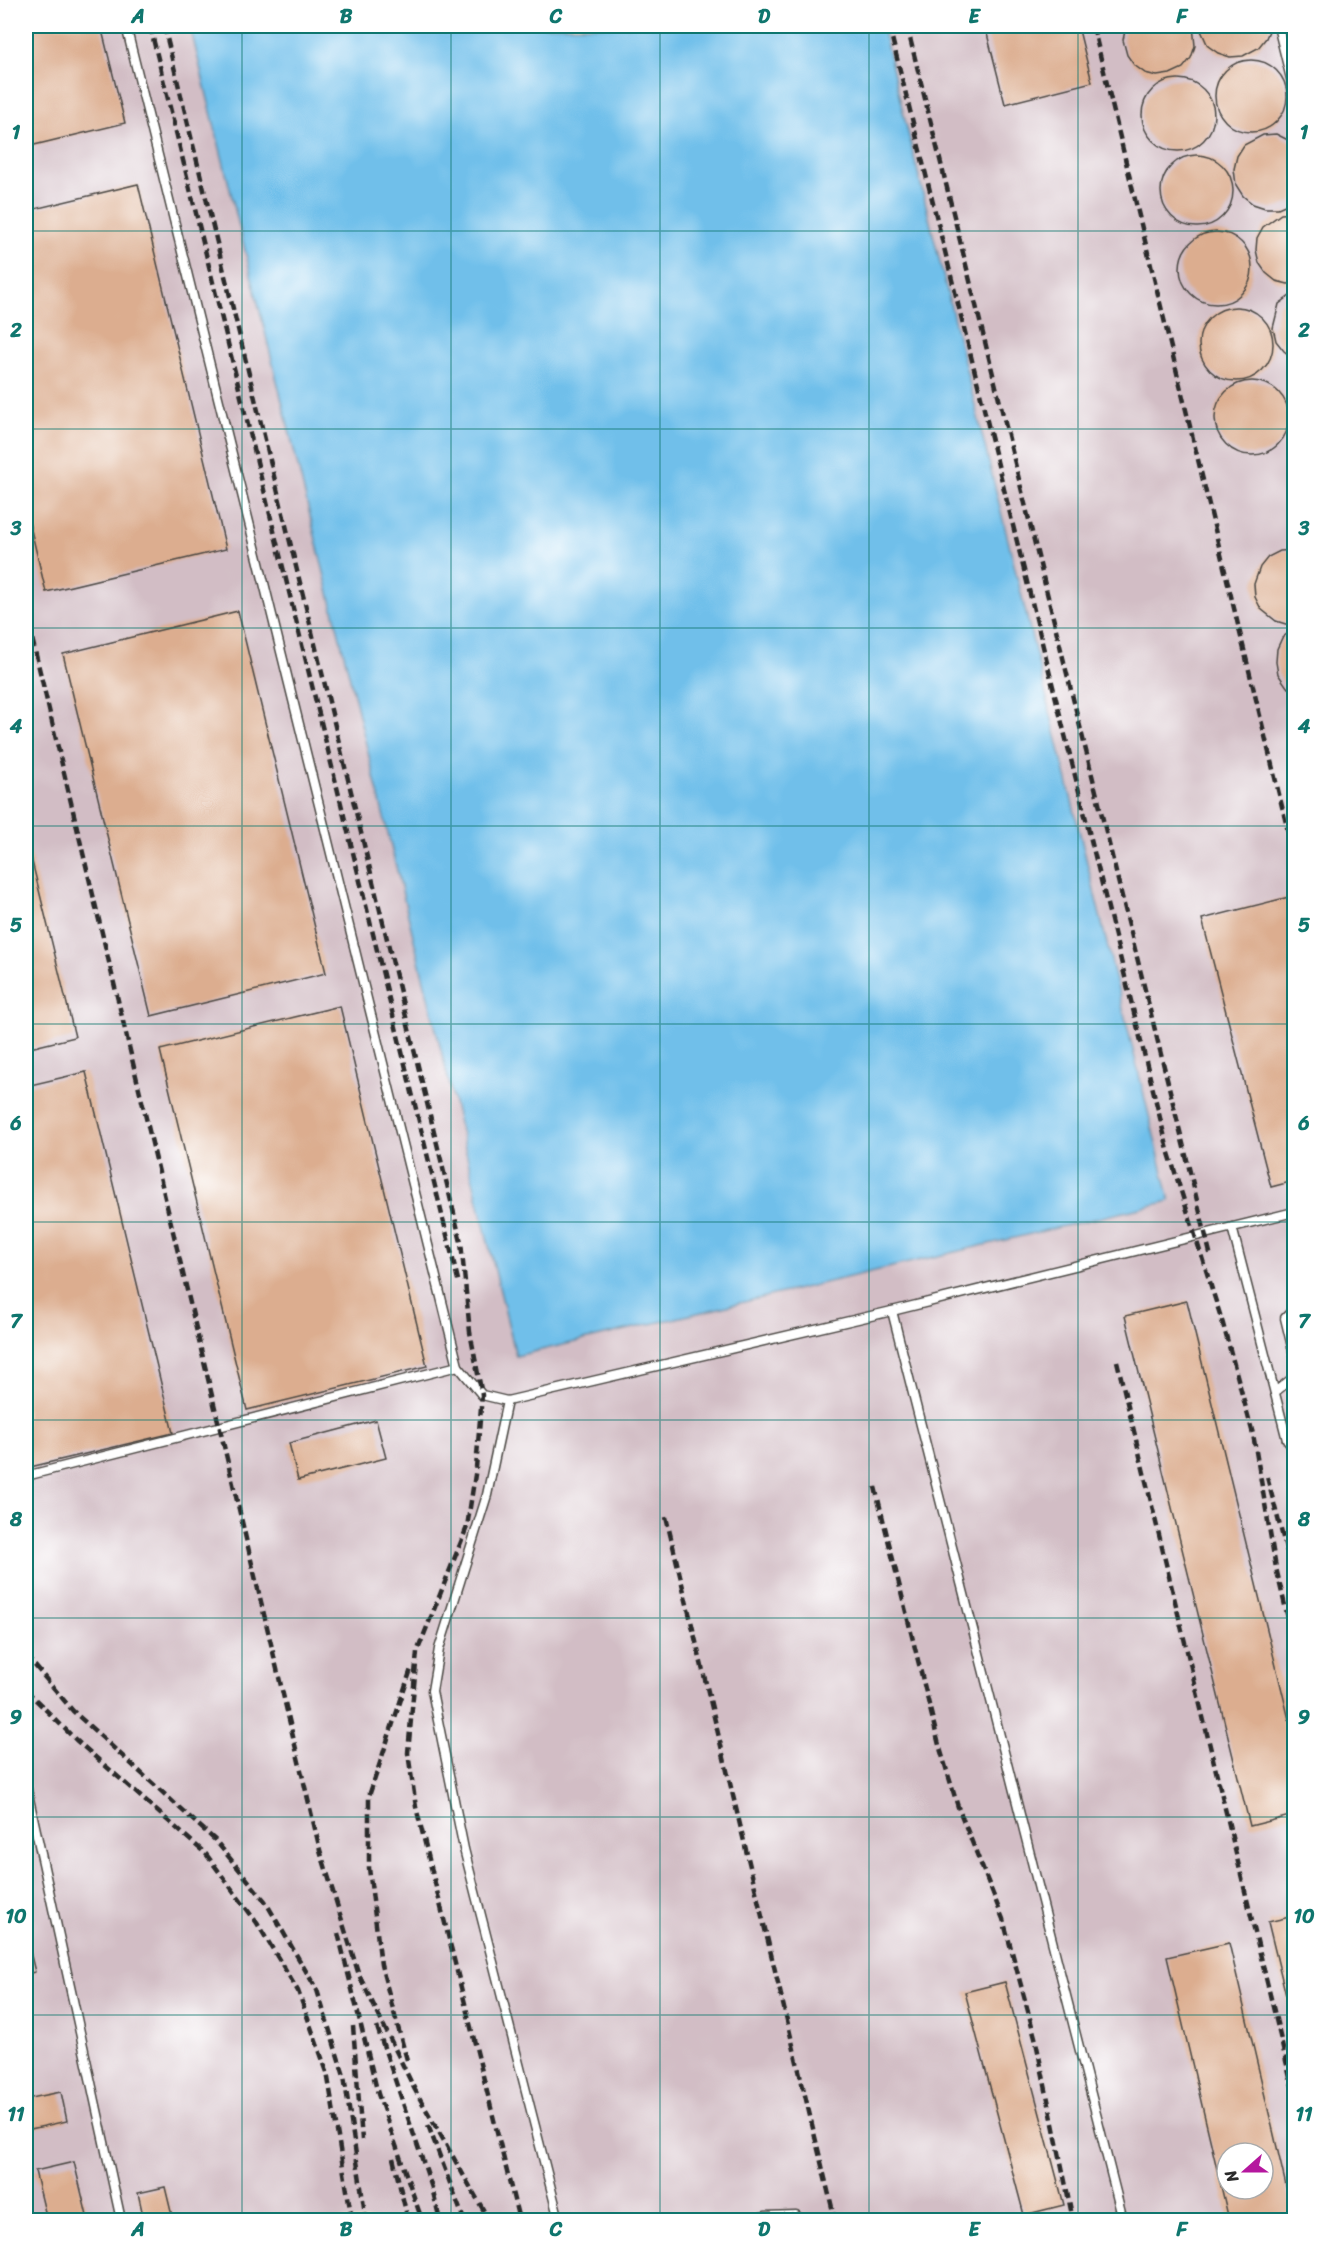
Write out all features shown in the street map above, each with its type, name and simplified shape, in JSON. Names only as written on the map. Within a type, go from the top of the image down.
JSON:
[{"type":"lane","points":[[126,26],[458,1366],[482,1395],[507,1401],[892,1311],[1294,1212]]},
{"type":"lane","points":[[1278,26],[1294,91]]},
{"type":"lane","points":[[1232,1227],[1287,1440],[1294,1449]]},
{"type":"lane","points":[[1294,1310],[1285,1318],[1294,1355]]},
{"type":"lane","points":[[892,1311],[1123,2220]]},
{"type":"lane","points":[[26,1476],[458,1366]]},
{"type":"lane","points":[[1275,1392],[1294,1377]]},
{"type":"lane","points":[[507,1401],[487,1495],[439,1648],[432,1691],[464,1850],[559,2220]]},
{"type":"lane","points":[[26,1785],[121,2220]]},
{"type":"lane","points":[[749,2220],[765,2216],[796,2215],[800,2220]]},
{"type":"shaded area","points":[[26,26],[1294,26],[1294,2220],[26,2220]]},
{"type":"water","points":[[190,26],[882,26],[1170,1201],[516,1356]]},
{"type":"building","points":[[26,26],[101,26],[125,123],[26,147]]},
{"type":"building","points":[[985,26],[1078,26],[1092,82],[1005,104]]},
{"type":"building","points":[[1126,26],[1193,26],[1195,46],[1191,58],[1183,68],[1170,74],[1157,76],[1145,73],[1134,65],[1127,55],[1123,40]]},
{"type":"building","points":[[1199,26],[1271,26],[1266,38],[1258,48],[1243,56],[1230,57],[1208,46]]},
{"type":"building","points":[[1251,60],[1271,66],[1281,76],[1287,96],[1281,116],[1271,126],[1251,132],[1231,126],[1221,116],[1215,96],[1221,76],[1231,66]]},
{"type":"building","points":[[1185,79],[1204,89],[1212,101],[1214,115],[1212,129],[1204,141],[1192,149],[1171,151],[1152,141],[1144,129],[1142,108],[1152,89],[1164,81]]},
{"type":"building","points":[[1276,134],[1294,143],[1294,201],[1278,208],[1265,208],[1253,204],[1243,196],[1236,185],[1234,169],[1237,156],[1244,145],[1263,135]]},
{"type":"building","points":[[1197,155],[1217,161],[1227,171],[1233,191],[1227,211],[1217,221],[1197,227],[1177,221],[1167,211],[1161,191],[1167,171],[1177,161]]},
{"type":"building","points":[[138,184],[226,549],[46,592],[26,509],[26,211]]},
{"type":"building","points":[[1294,213],[1294,283],[1288,284],[1276,281],[1259,263],[1256,250],[1257,238],[1263,227],[1281,214]]},
{"type":"building","points":[[1216,232],[1236,238],[1246,248],[1252,268],[1246,288],[1236,298],[1216,304],[1196,298],[1186,288],[1180,268],[1186,248],[1196,238]]},
{"type":"building","points":[[1294,293],[1294,359],[1276,341],[1273,328],[1279,304]]},
{"type":"building","points":[[1236,307],[1250,310],[1262,318],[1270,330],[1273,344],[1270,358],[1262,370],[1250,378],[1236,381],[1222,378],[1210,370],[1202,358],[1199,344],[1202,330],[1210,318],[1222,310]]},
{"type":"building","points":[[1252,381],[1273,387],[1283,397],[1289,418],[1283,439],[1273,449],[1252,455],[1231,449],[1221,439],[1215,418],[1221,397],[1231,387]]},
{"type":"building","points":[[1294,387],[1294,416],[1291,406]]},
{"type":"building","points":[[1294,550],[1294,624],[1289,625],[1276,621],[1261,609],[1255,597],[1254,584],[1260,567],[1268,557],[1280,551]]},
{"type":"building","points":[[238,611],[326,973],[151,1016],[63,654]]},
{"type":"building","points":[[1294,628],[1294,691],[1287,687],[1278,674],[1276,662],[1277,649],[1282,638]]},
{"type":"building","points":[[26,837],[75,1037],[26,1049]]},
{"type":"building","points":[[1289,897],[1294,918],[1294,1181],[1271,1187],[1202,919]]},
{"type":"building","points":[[340,1006],[427,1366],[247,1410],[160,1050]]},
{"type":"building","points":[[86,1072],[173,1433],[26,1468],[26,1086]]},
{"type":"building","points":[[1187,1301],[1294,1740],[1294,1815],[1250,1826],[1125,1316]]},
{"type":"building","points":[[376,1420],[386,1458],[298,1480],[289,1443]]},
{"type":"building","points":[[1294,1916],[1294,2028],[1268,1922]]},
{"type":"building","points":[[26,1935],[35,1972],[26,1974]]},
{"type":"building","points":[[1229,1943],[1294,2220],[1229,2220],[1225,2201],[1275,2201],[1275,2141],[1215,2141],[1215,2161],[1167,1957]]},
{"type":"building","points":[[1005,1982],[1064,2205],[1024,2215],[965,1992]]},
{"type":"building","points":[[61,2092],[67,2121],[26,2130],[26,2099]]},
{"type":"building","points":[[74,2162],[88,2220],[47,2220],[35,2171]]},
{"type":"building","points":[[165,2187],[173,2220],[144,2220],[138,2193]]},
{"type":"railway","points":[[150,26],[459,1284]]},
{"type":"railway","points":[[164,26],[461,1242],[470,1332],[482,1395],[476,1468],[467,1527],[417,1652],[408,1753],[416,1807],[519,2220]]},
{"type":"railway","points":[[889,26],[1168,1150],[1223,1324],[1253,1434],[1276,1568],[1294,1643]]},
{"type":"railway","points":[[907,26],[1211,1257]]},
{"type":"railway","points":[[1093,26],[1294,856]]},
{"type":"railway","points":[[26,613],[320,1850],[359,1975],[415,2090],[489,2220]]},
{"type":"railway","points":[[1117,1361],[1294,2094]]},
{"type":"railway","points":[[1267,1477],[1294,1579]]},
{"type":"railway","points":[[875,1487],[939,1745],[958,1807],[1003,1919],[1035,2037],[1073,2220]]},
{"type":"railway","points":[[666,1517],[835,2220]]},
{"type":"railway","points":[[26,1655],[73,1711],[215,1840],[265,1901],[317,1990],[344,2076],[366,2220]]},
{"type":"railway","points":[[407,2060],[381,1965],[369,1868],[369,1796],[411,1669]]},
{"type":"railway","points":[[26,1690],[76,1740],[206,1854],[257,1923],[298,1991],[327,2072],[352,2220]]},
{"type":"railway","points":[[338,1933],[378,2094],[422,2220]]},
{"type":"railway","points":[[353,2026],[362,2140]]},
{"type":"railway","points":[[377,2027],[432,2188],[440,2220]]},
{"type":"railway","points":[[428,2125],[464,2220]]},
{"type":"railway","points":[[393,2158],[408,2220]]}]
